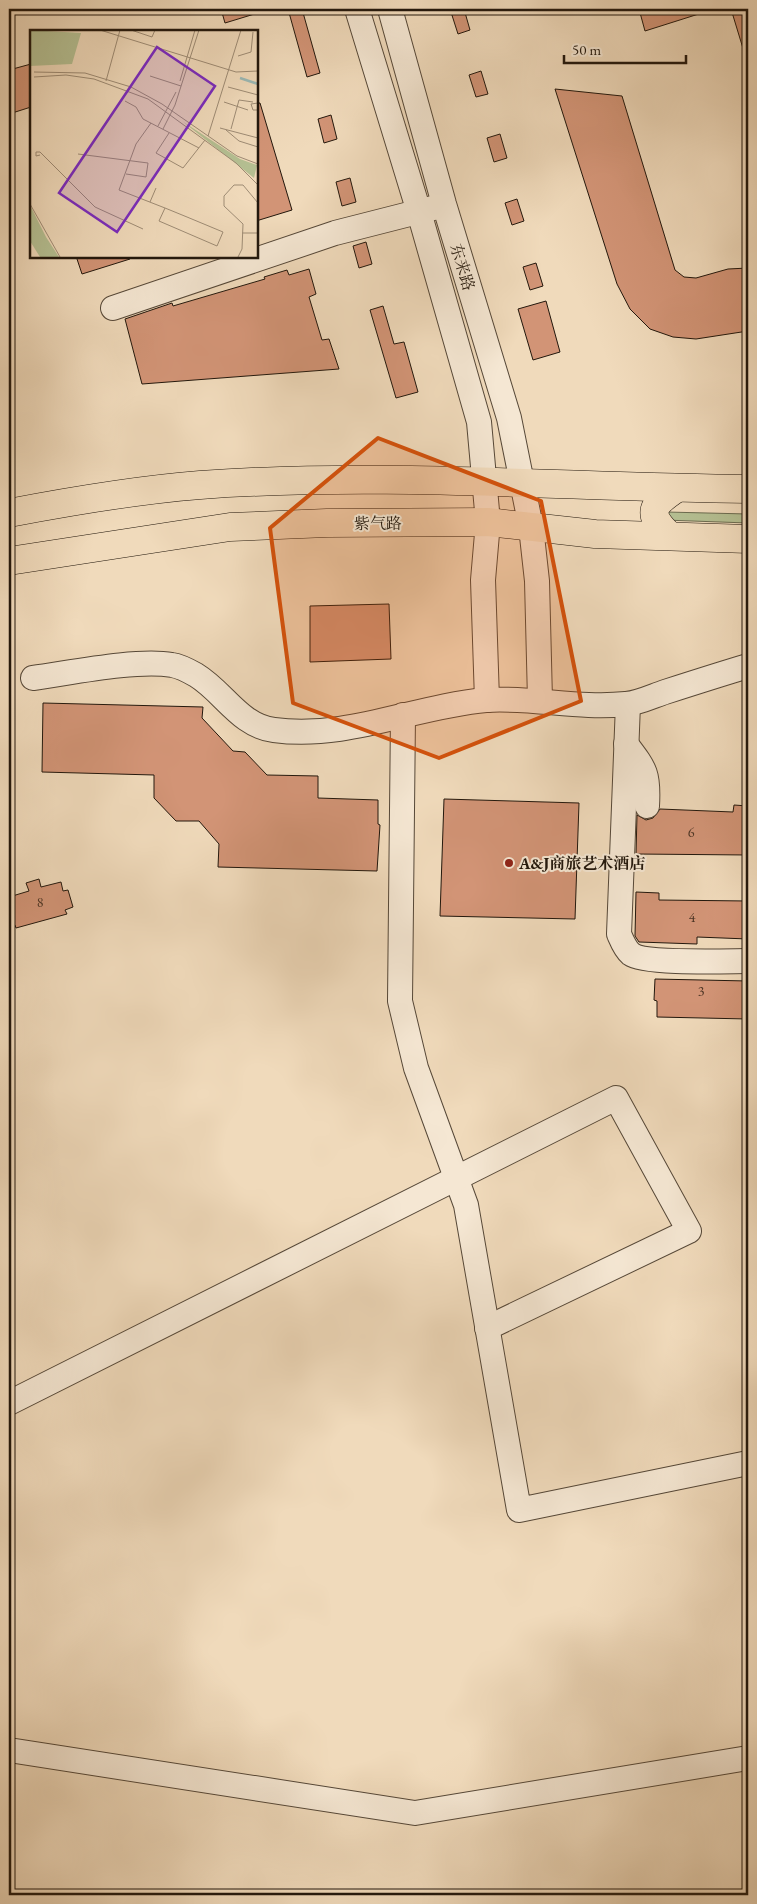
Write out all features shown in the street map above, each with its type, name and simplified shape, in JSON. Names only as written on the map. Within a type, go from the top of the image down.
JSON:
[{"type":"main road","points":[[9,513],[96,497],[200,485],[327,481],[485,480],[522,483],[748,489]]},
{"type":"main road","points":[[327,481],[338,491],[341,500],[338,513],[327,523]]},
{"type":"main road","points":[[670,536],[656,523],[653,513],[658,501],[677,488]]},
{"type":"main road","name":"紫气路","points":[[9,561],[230,527],[327,523],[488,522],[595,534],[748,538]]},
{"type":"street","name":"东来路","points":[[357,9],[419,212],[478,422],[488,522],[483,580],[486,700]]},
{"type":"street","name":"东来路","points":[[390,9],[444,204],[509,418],[531,527],[538,581],[540,700]]},
{"type":"street","points":[[113,308],[335,233],[444,204]]},
{"type":"street","points":[[33,678],[136,665],[172,665],[196,675],[251,724],[272,730],[308,733],[355,727],[403,715],[486,700],[540,700],[588,706],[628,704],[748,666]]},
{"type":"street","points":[[628,704],[619,934],[625,947],[632,955],[652,959],[748,961]]},
{"type":"street","points":[[403,715],[400,1001],[416,1068],[466,1205],[519,1510],[748,1463]]},
{"type":"street","points":[[626,744],[644,768],[648,782],[647,806]]},
{"type":"street","points":[[9,1404],[616,1098],[689,1231],[487,1328]]},
{"type":"street","points":[[9,1750],[415,1813],[748,1758]]},
{"type":"highlighted area","points":[[378,438],[541,501],[581,701],[439,758],[293,703],[270,528]]},
{"type":"green space","points":[[666,512],[748,514],[748,523],[664,520]]},
{"type":"building","points":[[221,9],[260,9],[261,12],[225,23]]},
{"type":"building","points":[[288,9],[302,9],[320,73],[307,77]]},
{"type":"building","points":[[450,9],[464,9],[470,30],[458,34]]},
{"type":"building","points":[[639,9],[704,9],[705,12],[645,31]]},
{"type":"building","points":[[731,9],[748,9],[748,55],[745,55]]},
{"type":"building","points":[[30,64],[30,107],[9,114],[9,70]]},
{"type":"building","points":[[481,71],[488,94],[476,97],[469,75]]},
{"type":"building","points":[[555,89],[622,96],[675,270],[684,277],[696,278],[728,269],[748,268],[748,331],[696,339],[673,337],[650,329],[630,309],[617,284]]},
{"type":"building","points":[[258,103],[260,103],[292,210],[258,220]]},
{"type":"building","points":[[331,115],[337,139],[324,143],[318,119]]},
{"type":"building","points":[[500,134],[507,158],[494,162],[487,138]]},
{"type":"building","points":[[350,178],[356,202],[342,206],[336,182]]},
{"type":"building","points":[[517,199],[524,221],[512,225],[505,203]]},
{"type":"building","points":[[366,242],[372,264],[359,268],[353,246]]},
{"type":"building","points":[[77,258],[130,258],[130,259],[82,274]]},
{"type":"building","points":[[536,263],[543,286],[530,290],[523,267]]},
{"type":"building","points":[[309,269],[316,294],[309,297],[322,340],[329,339],[339,369],[142,384],[125,319],[172,303],[173,306],[265,279],[264,277],[287,270],[289,275]]},
{"type":"building","points":[[546,301],[560,352],[533,360],[518,309]]},
{"type":"building","points":[[383,306],[394,344],[404,342],[418,392],[396,398],[370,310]]},
{"type":"building","points":[[389,604],[391,659],[310,662],[310,606]]},
{"type":"building","points":[[43,703],[203,707],[202,718],[233,751],[245,752],[267,775],[318,776],[318,798],[378,800],[378,824],[380,825],[377,871],[218,867],[219,844],[199,821],[176,821],[154,798],[154,775],[42,772]]},
{"type":"building","name":"A&J商旅艺术酒店","points":[[444,799],[579,803],[575,919],[440,916]]},
{"type":"building","points":[[734,805],[748,806],[748,855],[636,854],[637,815],[646,820],[653,818],[660,809],[733,812]]},
{"type":"building","points":[[39,879],[41,887],[61,882],[63,891],[68,890],[73,907],[65,910],[67,914],[16,928],[15,925],[9,927],[9,897],[29,891],[26,883]]},
{"type":"building","points":[[636,892],[659,893],[659,900],[748,901],[748,939],[697,937],[697,944],[639,942],[635,936]]},
{"type":"building","points":[[655,979],[748,981],[748,1019],[657,1017],[657,1001],[654,1000]]},
{"type":"place","name":"A&J商旅艺术酒店","points":[[509,863]]}]
